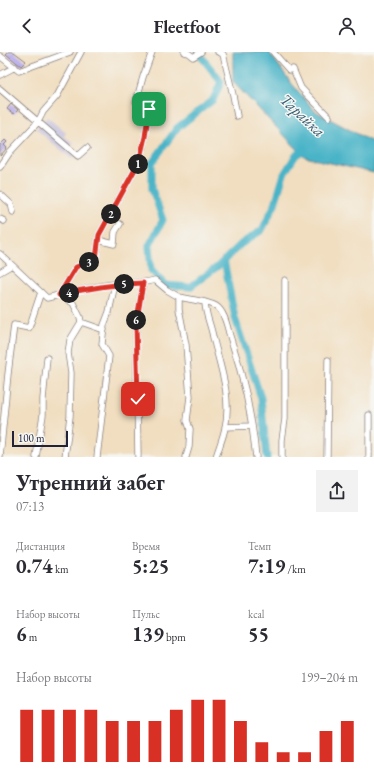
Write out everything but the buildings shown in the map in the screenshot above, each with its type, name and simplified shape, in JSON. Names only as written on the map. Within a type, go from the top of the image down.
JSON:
[{"type":"street","points":[[0,56],[19,71],[70,52]]},
{"type":"street","points":[[0,167],[10,152],[38,122],[43,112],[57,96],[81,52]]},
{"type":"street","points":[[59,295],[76,267],[96,259],[99,235],[139,162],[145,137],[149,109],[136,102],[152,52]]},
{"type":"street","points":[[184,52],[193,57],[201,52]]},
{"type":"street","points":[[218,52],[223,54],[237,116]]},
{"type":"street","points":[[273,52],[289,70],[293,69],[301,88],[329,117]]},
{"type":"street","points":[[0,75],[15,68]]},
{"type":"street","points":[[0,89],[78,156],[88,148]]},
{"type":"street","points":[[0,194],[11,204],[13,212]]},
{"type":"street","points":[[98,240],[114,244],[115,232],[120,224]]},
{"type":"street","points":[[0,254],[47,298],[86,288],[115,284],[143,283],[155,280],[167,290],[179,297],[217,306],[223,315],[241,370],[248,400],[256,457]]},
{"type":"street","points":[[0,272],[12,265]]},
{"type":"street","points":[[282,457],[282,440],[285,419],[285,280]]},
{"type":"street","points":[[138,457],[136,325],[143,283]]},
{"type":"street","points":[[97,457],[109,356],[102,344],[115,284]]},
{"type":"street","points":[[0,457],[14,325],[29,328],[41,292]]},
{"type":"street","points":[[59,295],[72,303],[80,317],[81,322],[70,340],[68,353],[71,372],[70,416],[65,457]]},
{"type":"street","points":[[179,297],[179,309],[186,345],[190,397],[187,420],[190,429],[189,447],[186,457]]},
{"type":"street","points":[[205,302],[205,311],[210,323],[221,366],[227,398],[225,427],[216,457]]},
{"type":"street","points":[[81,322],[104,330]]},
{"type":"street","points":[[36,457],[43,415],[47,358]]},
{"type":"street","points":[[327,457],[328,360]]},
{"type":"street","points":[[369,415],[369,457]]},
{"type":"street","points":[[225,427],[252,426]]},
{"type":"shaded area","points":[[47,117],[66,133],[64,136],[73,143],[68,150],[75,156],[72,159],[36,129]]},
{"type":"water","name":"Тарайка","points":[[233,52],[269,52],[292,84],[315,111],[374,143],[374,173],[305,157],[233,82]]},
{"type":"waterway","points":[[198,52],[221,82],[213,100],[177,128],[152,163],[152,189],[163,220],[149,246],[151,270],[165,285],[190,287],[217,267],[241,244],[262,230],[275,204],[284,174],[296,155],[308,147]]},
{"type":"waterway","points":[[224,260],[235,318],[261,398],[267,457]]},
{"type":"route","points":[[138,399],[136,325],[143,283],[115,284],[86,288],[59,295],[76,267],[96,259],[99,235],[139,162],[145,137],[149,109]]}]
